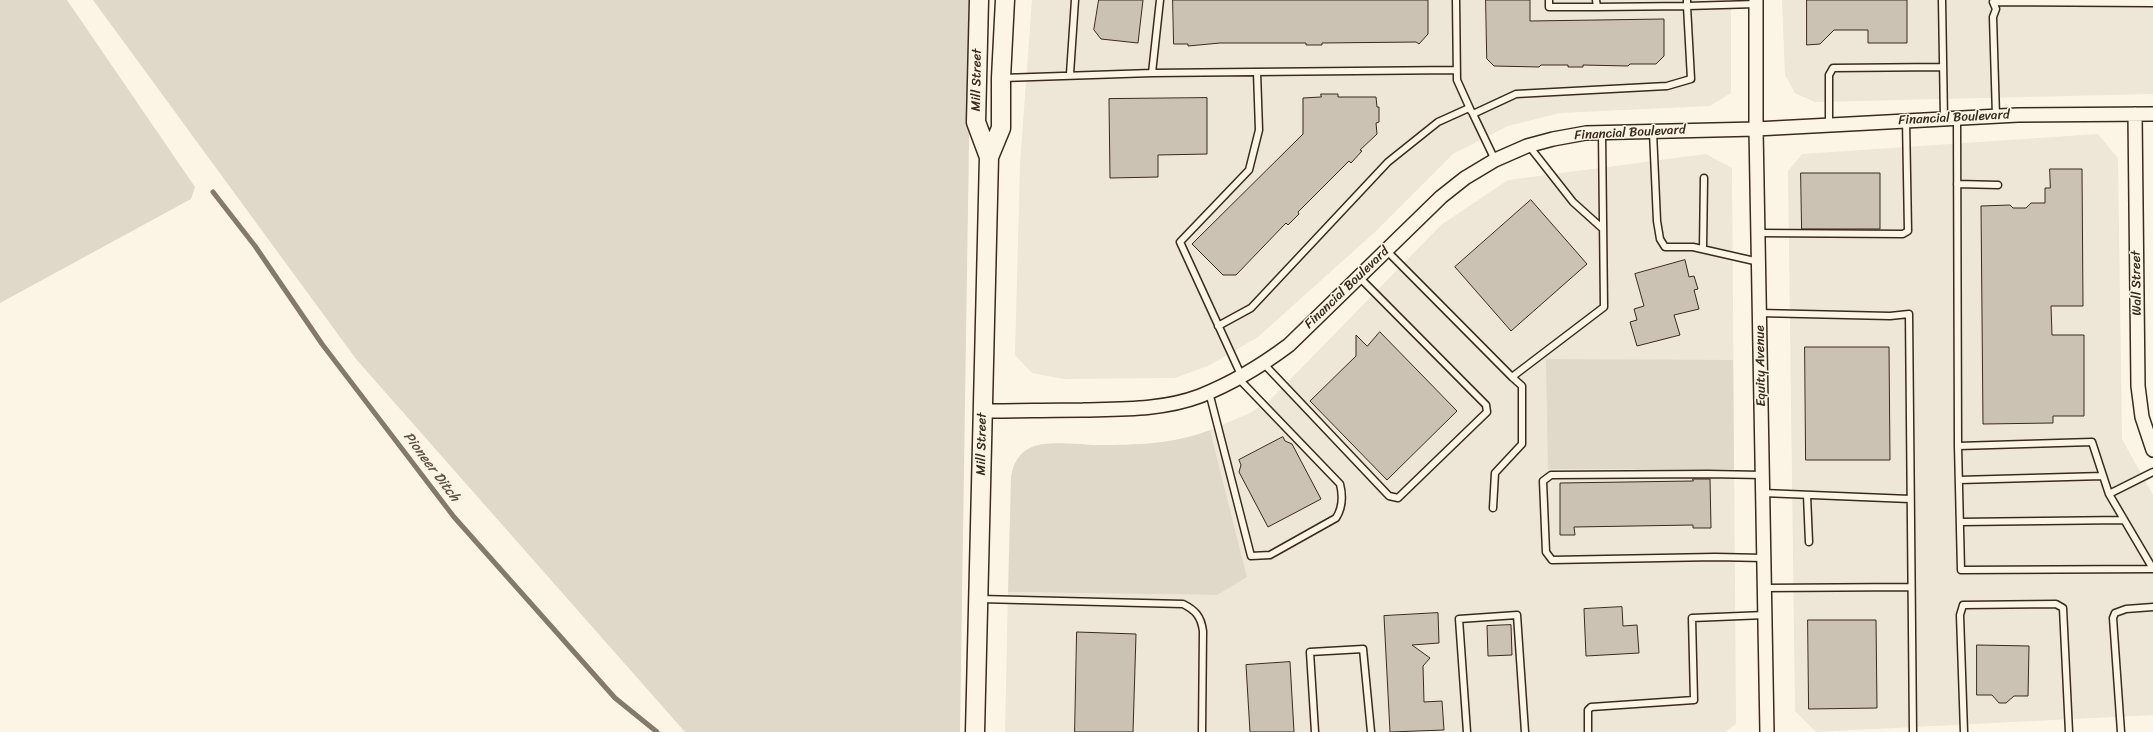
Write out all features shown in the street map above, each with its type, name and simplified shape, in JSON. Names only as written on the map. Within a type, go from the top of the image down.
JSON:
[{"type":"main road","name":"Mill Street","points":[[979,0],[976,122],[989,157]]},
{"type":"main road","name":"Mill Street","points":[[975,732],[989,157],[1000,128],[1000,78],[1004,0]]},
{"type":"street","name":"Equity Avenue","points":[[1756,2],[1758,262],[1767,732]]},
{"type":"street","name":"Wall Street","points":[[2135,114],[2138,386],[2150,429],[2153,450]]},
{"type":"street","name":"Financial Boulevard","points":[[983,411],[1135,409],[1169,404],[1209,392],[1240,378],[1264,364],[1289,345],[1441,197],[1465,178],[1495,160],[1529,146],[1553,139],[1602,133],[1756,129],[1996,116],[2153,114]]},
{"type":"lane","points":[[1070,74],[1075,0]]},
{"type":"lane","points":[[1152,73],[1160,0]]},
{"type":"lane","points":[[1456,0],[1457,80],[1495,160]]},
{"type":"lane","points":[[1548,0],[1549,7],[1756,2]]},
{"type":"lane","points":[[1596,0],[1597,7]]},
{"type":"lane","points":[[1942,0],[1943,67],[1951,118],[1957,184],[1958,446],[1961,570],[2153,569],[2109,494],[2092,442],[1958,446]]},
{"type":"lane","points":[[1996,116],[1993,17],[1996,9],[1994,2],[2153,3]]},
{"type":"lane","points":[[1473,114],[1516,94],[1667,86],[1691,79],[1687,3]]},
{"type":"lane","points":[[1829,125],[1829,75],[1833,68],[1943,67]]},
{"type":"lane","points":[[1000,78],[1070,74],[1456,70]]},
{"type":"lane","points":[[1209,392],[1251,556],[1270,555],[1336,518],[1341,510],[1342,493],[1340,484],[1240,378],[1180,242],[1249,170],[1259,130],[1257,72]]},
{"type":"lane","points":[[1218,326],[1251,308],[1388,162],[1438,122],[1469,108]]},
{"type":"lane","points":[[1758,233],[1903,234],[1908,231],[1906,120]]},
{"type":"lane","points":[[1653,132],[1660,239],[1665,246],[1703,249],[1758,262]]},
{"type":"lane","points":[[1512,377],[1604,307],[1602,133]]},
{"type":"lane","points":[[1529,146],[1573,202],[1603,229]]},
{"type":"lane","points":[[1703,249],[1704,178]]},
{"type":"lane","points":[[1957,184],[1998,185]]},
{"type":"lane","points":[[1386,250],[1522,386],[1522,444],[1495,473],[1493,508]]},
{"type":"lane","points":[[1264,364],[1389,496],[1398,498],[1487,412],[1486,405],[1359,277]]},
{"type":"lane","points":[[1759,313],[1890,316],[1909,314],[1913,732]]},
{"type":"lane","points":[[2109,494],[2153,472]]},
{"type":"lane","points":[[1763,475],[1551,475],[1544,481],[1546,552],[1552,560],[1715,556],[1764,558]]},
{"type":"lane","points":[[1959,480],[2103,476]]},
{"type":"lane","points":[[1763,493],[1910,499]]},
{"type":"lane","points":[[1807,495],[1809,542]]},
{"type":"lane","points":[[1960,522],[2124,520]]},
{"type":"lane","points":[[1764,588],[1911,587]]},
{"type":"lane","points":[[978,599],[1183,604],[1193,609],[1201,619],[1204,631],[1202,732]]},
{"type":"lane","points":[[1964,732],[1960,615],[1963,605],[2056,604],[2063,608],[2069,732]]},
{"type":"lane","points":[[2121,732],[2113,618],[2115,613],[2126,609],[2153,607]]},
{"type":"lane","points":[[1588,732],[1587,715],[1588,710],[1591,707],[1694,700],[1692,618],[1765,615]]},
{"type":"lane","points":[[1467,732],[1459,619],[1517,616],[1525,732]]},
{"type":"lane","points":[[1315,732],[1310,652],[1363,649],[1371,732]]},
{"type":"shaded area","points":[[0,0],[67,0],[195,187],[191,199],[0,303]]},
{"type":"shaded area","points":[[93,0],[969,0],[971,10],[960,732],[685,732],[356,359]]},
{"type":"shaded area","points":[[1032,0],[1731,0],[1731,93],[1710,106],[1560,113],[1508,126],[1453,154],[1375,232],[1258,337],[1210,365],[1175,378],[1064,379],[1032,373],[1015,355],[1020,164]]},
{"type":"shaded area","points":[[1782,0],[2153,0],[2153,94],[1815,102],[1795,93],[1785,75]]},
{"type":"shaded area","points":[[2098,134],[2118,158],[2122,439],[2153,495],[2153,715],[1816,732],[1795,711],[1788,171],[1802,154]]},
{"type":"shaded area","points":[[1706,154],[1732,168],[1736,724],[1725,732],[1005,732],[1008,592],[1216,595],[1247,577],[1210,430],[1250,413],[1270,400],[1441,225],[1508,180]]},
{"type":"shaded area","points":[[1546,359],[1733,360],[1734,469],[1548,469]]},
{"type":"shaded area","points":[[1210,430],[1247,577],[1217,595],[1008,592],[1011,477],[1017,459],[1027,449],[1038,445],[1064,443],[1113,445],[1155,443],[1196,435]]},
{"type":"building","points":[[1099,0],[1143,0],[1138,43],[1101,39],[1094,30]]},
{"type":"building","points":[[1173,0],[1428,0],[1428,34],[1419,44],[1416,42],[1322,43],[1322,45],[1306,45],[1306,43],[1220,43],[1188,46],[1188,44],[1174,44]]},
{"type":"building","points":[[1486,0],[1530,0],[1530,21],[1664,19],[1664,56],[1656,64],[1630,64],[1628,66],[1494,66],[1487,59]]},
{"type":"building","points":[[1807,0],[1907,0],[1907,43],[1868,43],[1868,30],[1834,30],[1820,44],[1807,45]]},
{"type":"building","points":[[1321,94],[1338,94],[1338,97],[1376,97],[1377,107],[1379,107],[1379,122],[1376,123],[1377,134],[1360,150],[1362,151],[1351,163],[1349,161],[1298,212],[1299,214],[1288,225],[1286,223],[1236,275],[1223,275],[1192,244],[1303,134],[1303,98],[1321,97]]},
{"type":"building","points":[[1207,98],[1207,154],[1158,155],[1158,177],[1110,178],[1109,99]]},
{"type":"building","points":[[2050,169],[2082,169],[2083,306],[2051,306],[2052,335],[2084,335],[2084,416],[2053,416],[2053,423],[1983,424],[1981,206],[2010,205],[2013,208],[2026,208],[2031,203],[2045,203],[2045,188],[2050,188]]},
{"type":"building","points":[[1801,173],[1880,173],[1880,229],[1802,229]]},
{"type":"building","points":[[1531,200],[1587,264],[1511,331],[1455,267]]},
{"type":"building","points":[[1685,260],[1689,277],[1694,276],[1698,289],[1694,290],[1699,309],[1674,315],[1680,335],[1637,346],[1630,322],[1637,320],[1634,309],[1644,306],[1635,274]]},
{"type":"building","points":[[1380,332],[1457,411],[1387,480],[1310,401],[1356,356],[1356,335],[1367,346]]},
{"type":"building","points":[[1805,347],[1889,347],[1890,460],[1806,460]]},
{"type":"building","points":[[1283,437],[1285,441],[1292,444],[1321,499],[1268,527],[1239,472],[1241,465],[1239,460]]},
{"type":"building","points":[[1693,479],[1710,479],[1711,528],[1693,528],[1693,525],[1574,527],[1575,535],[1560,535],[1560,483],[1693,481]]},
{"type":"building","points":[[1622,607],[1623,626],[1637,625],[1639,653],[1586,656],[1584,609]]},
{"type":"building","points":[[1438,613],[1439,643],[1412,645],[1430,658],[1423,666],[1424,702],[1442,701],[1444,730],[1390,732],[1384,616]]},
{"type":"building","points":[[1808,620],[1876,620],[1877,708],[1809,709]]},
{"type":"building","points":[[1511,625],[1512,655],[1488,656],[1487,626]]},
{"type":"building","points":[[1077,632],[1136,634],[1133,732],[1075,732]]},
{"type":"building","points":[[1977,645],[2029,646],[2028,696],[2014,696],[2006,703],[1999,703],[1992,695],[1977,695]]},
{"type":"building","points":[[1290,662],[1294,732],[1250,732],[1246,665]]},
{"type":"waterway","name":"Pioneer Ditch","points":[[213,192],[255,246],[322,344],[454,517],[615,698],[657,732]]}]
